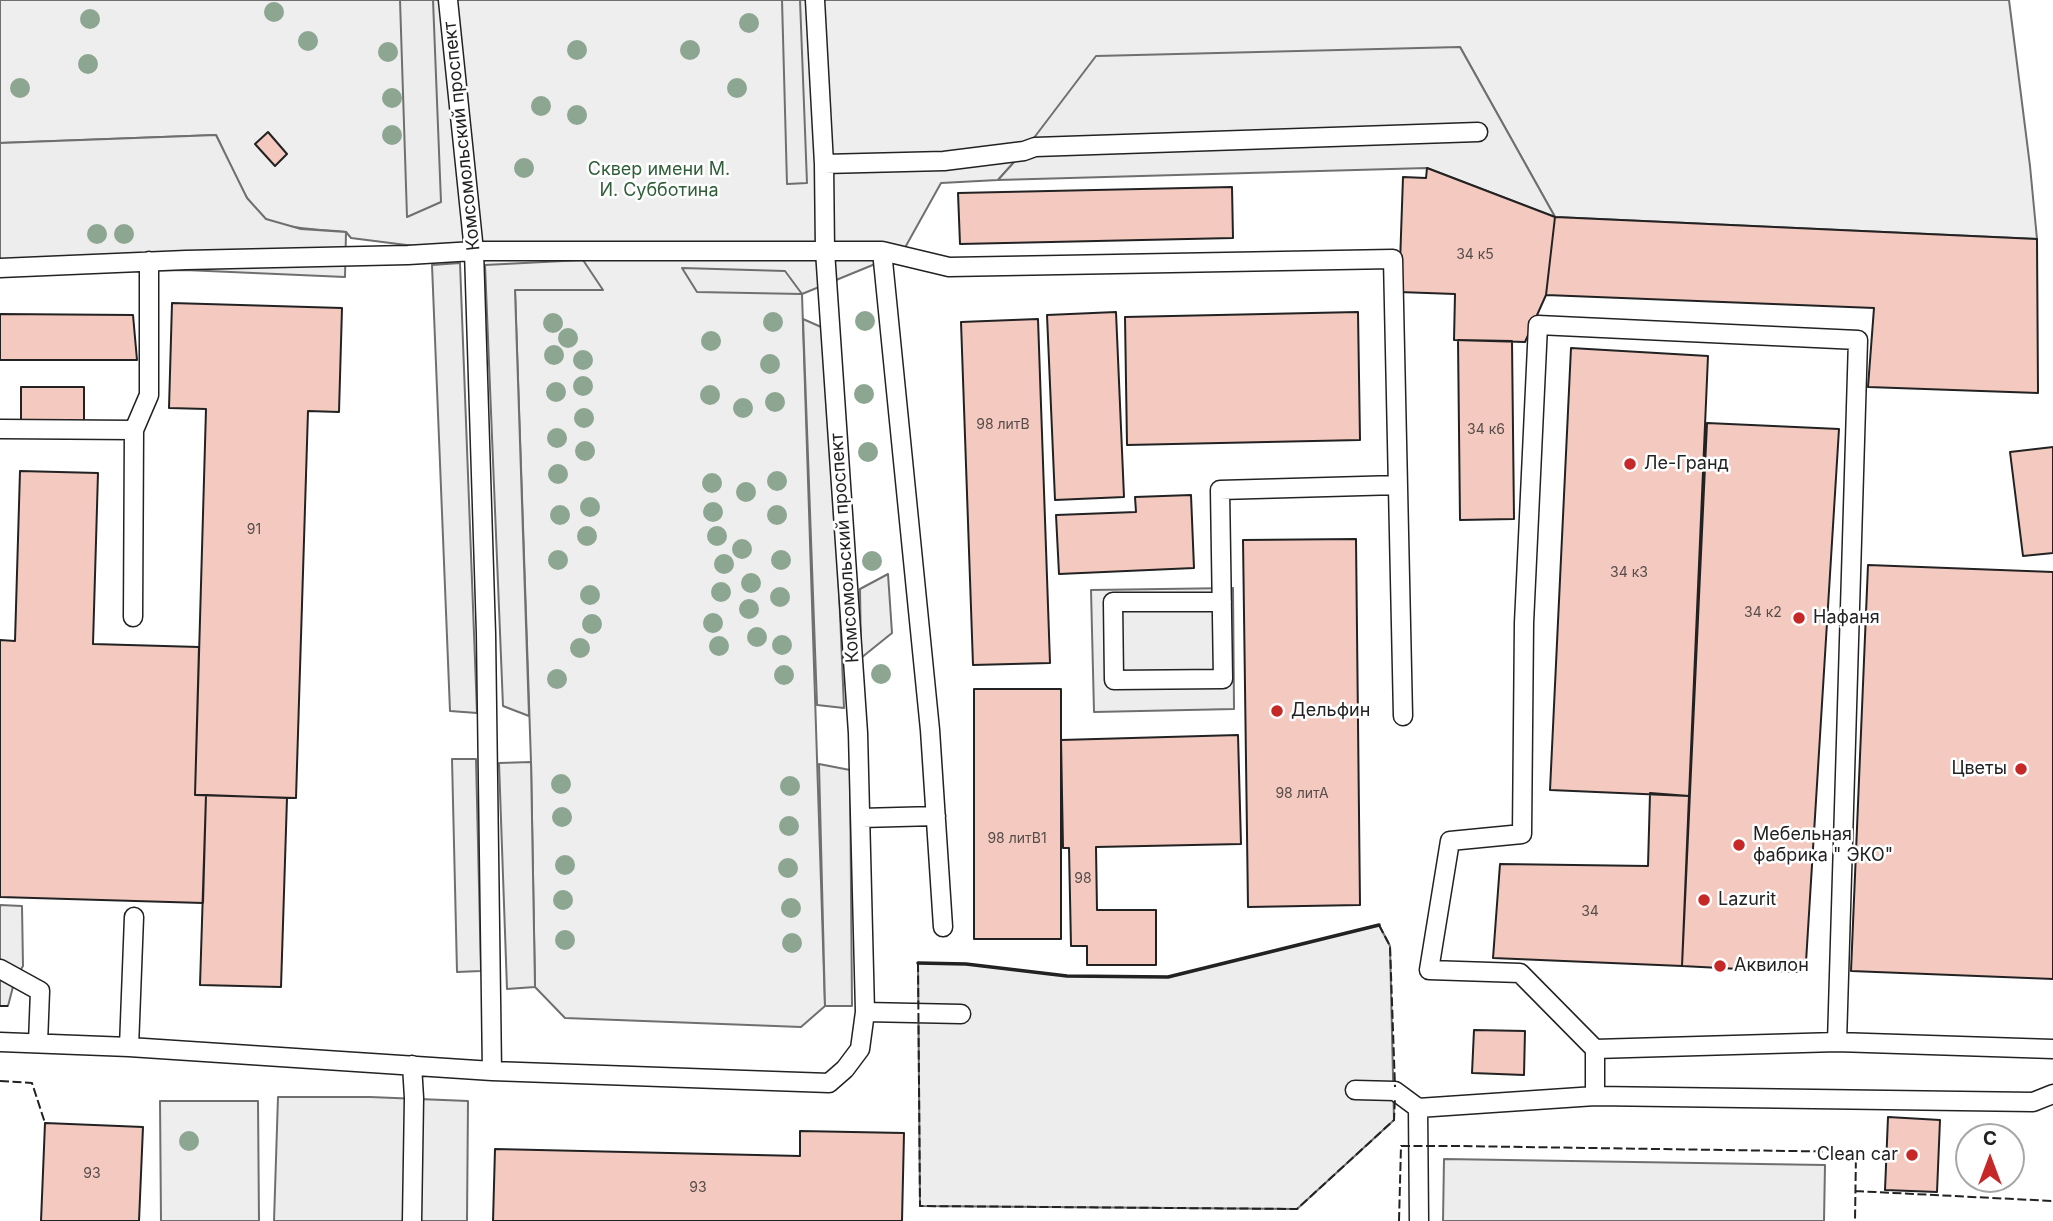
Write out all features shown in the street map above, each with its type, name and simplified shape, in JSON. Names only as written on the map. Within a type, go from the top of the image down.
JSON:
[{"type":"lane","name":"Комсомольский проспект","points":[[448,0],[474,251],[486,634],[492,1070],[829,1083],[845,1069],[860,1048],[866,1012],[858,733],[825,251],[824,164],[815,0]]},
{"type":"lane","points":[[824,164],[944,161],[1035,147],[1478,132]]},
{"type":"lane","points":[[0,268],[474,251],[882,251],[950,267],[1393,259],[1403,716]]},
{"type":"lane","points":[[882,251],[930,730],[943,927]]},
{"type":"lane","points":[[133,617],[134,430],[149,395],[149,261]]},
{"type":"lane","points":[[1595,1096],[1595,1048],[1520,973],[1429,970],[1450,841],[1521,834],[1524,623],[1538,325],[1858,340],[1837,1042]]},
{"type":"lane","points":[[0,429],[134,430]]},
{"type":"lane","points":[[1222,602],[1112,602],[1114,681],[1223,679],[1222,602],[1220,490],[1398,485]]},
{"type":"lane","points":[[862,818],[936,816]]},
{"type":"lane","points":[[130,1047],[134,917]]},
{"type":"lane","points":[[0,969],[40,990],[38,1044]]},
{"type":"lane","points":[[866,1012],[961,1014]]},
{"type":"lane","points":[[0,1042],[130,1047],[492,1070]]},
{"type":"lane","points":[[1595,1048],[1837,1042],[2053,1049]]},
{"type":"lane","points":[[412,1065],[412,1221]]},
{"type":"lane","points":[[1355,1090],[1395,1091],[1418,1108],[1595,1096],[2033,1102],[2053,1094]]},
{"type":"lane","points":[[1418,1108],[1419,1221]]},
{"type":"green space","name":"Сквер имени М. И. Субботина","points":[[0,0],[2009,0],[2037,239],[1555,217],[1460,47],[1024,151],[998,180],[941,183],[902,253],[802,294],[825,1006],[801,1027],[565,1018],[535,987],[531,762],[515,290],[454,251],[351,238],[346,232],[294,227],[266,219],[243,192],[216,135],[0,143]]},
{"type":"green space","points":[[160,1101],[258,1101],[259,1221],[161,1221]]},
{"type":"shaded area","points":[[400,0],[433,0],[441,202],[407,217]]},
{"type":"shaded area","points":[[782,0],[800,0],[807,183],[787,184]]},
{"type":"shaded area","points":[[1460,47],[1555,217],[1427,168],[998,180],[1024,151],[1096,56]]},
{"type":"shaded area","points":[[216,135],[247,198],[266,219],[301,229],[346,232],[345,277],[185,270],[0,272],[0,143]]},
{"type":"shaded area","points":[[583,260],[603,290],[515,290],[529,716],[503,706],[485,265]]},
{"type":"shaded area","points":[[460,263],[477,713],[450,711],[432,265]]},
{"type":"shaded area","points":[[682,268],[785,271],[802,294],[697,292]]},
{"type":"shaded area","points":[[803,319],[828,330],[844,708],[817,705]]},
{"type":"shaded area","points":[[888,574],[892,633],[861,658],[860,589]]},
{"type":"shaded area","points":[[1233,588],[1234,709],[1094,712],[1091,590]]},
{"type":"shaded area","points":[[452,759],[476,759],[481,971],[457,972]]},
{"type":"shaded area","points":[[531,762],[535,987],[507,989],[499,763]]},
{"type":"shaded area","points":[[819,764],[850,770],[852,1006],[825,1006]]},
{"type":"shaded area","points":[[0,905],[22,906],[23,966],[15,979],[8,1006],[0,1006]]},
{"type":"shaded area","points":[[1379,925],[1390,946],[1394,1120],[1297,1209],[920,1206],[918,963],[966,964],[1067,976],[1168,977]]},
{"type":"shaded area","points":[[278,1097],[468,1101],[467,1221],[274,1221]]},
{"type":"shaded area","points":[[1444,1159],[1825,1165],[1824,1221],[1443,1221]]},
{"type":"building","points":[[268,132],[287,154],[275,166],[255,144]]},
{"type":"building","points":[[1427,168],[1555,217],[1546,295],[1525,342],[1454,340],[1455,294],[1399,292],[1403,177],[1426,178]]},
{"type":"building","points":[[1232,187],[1233,238],[960,244],[958,193]]},
{"type":"building","points":[[1555,217],[2037,239],[2038,393],[1868,387],[1874,308],[1546,295]]},
{"type":"building","points":[[172,303],[342,308],[339,412],[308,411],[296,798],[195,795],[206,409],[169,408]]},
{"type":"building","points":[[1116,312],[1124,497],[1055,500],[1047,315]]},
{"type":"building","points":[[1358,312],[1360,440],[1127,445],[1125,317]]},
{"type":"building","points":[[0,314],[133,315],[137,360],[0,360]]},
{"type":"building","points":[[1038,319],[1050,663],[973,665],[961,322]]},
{"type":"building","points":[[1458,340],[1512,341],[1514,519],[1460,520]]},
{"type":"building","points":[[1571,348],[1708,356],[1689,796],[1550,790]]},
{"type":"building","points":[[21,387],[84,387],[84,422],[21,422]]},
{"type":"building","points":[[1707,423],[1839,429],[1806,962],[1797,972],[1682,966]]},
{"type":"building","points":[[2053,447],[2053,553],[2023,556],[2010,452]]},
{"type":"building","points":[[20,471],[98,473],[93,644],[199,647],[195,795],[206,795],[203,903],[0,897],[0,640],[15,641]]},
{"type":"building","points":[[1191,495],[1194,568],[1059,574],[1056,515],[1136,512],[1135,497]]},
{"type":"building","points":[[1356,539],[1360,905],[1248,907],[1243,540]]},
{"type":"building","points":[[1868,565],[2053,572],[2053,979],[1851,971]]},
{"type":"building","points":[[974,689],[1061,689],[1061,939],[974,939]]},
{"type":"building","points":[[1238,735],[1241,844],[1096,847],[1097,910],[1156,910],[1156,965],[1087,965],[1087,946],[1071,946],[1069,848],[1063,848],[1061,740]]},
{"type":"building","points":[[1650,793],[1689,796],[1682,966],[1493,958],[1500,864],[1648,866]]},
{"type":"building","points":[[206,795],[287,798],[281,987],[200,985]]},
{"type":"building","points":[[1474,1030],[1525,1031],[1524,1075],[1472,1073]]},
{"type":"building","name":"Clean car","points":[[1888,1117],[1940,1120],[1937,1192],[1885,1190]]},
{"type":"building","points":[[45,1123],[143,1127],[139,1221],[41,1221]]},
{"type":"building","points":[[800,1131],[904,1133],[902,1221],[493,1221],[495,1149],[800,1156]]},
{"type":"fence","points":[[1379,925],[1390,946],[1395,1087]]},
{"type":"fence","points":[[918,963],[920,1206],[1297,1209],[1394,1120],[1395,1097]]},
{"type":"fence","points":[[0,1006],[8,1006]]},
{"type":"fence","points":[[0,1081],[32,1083],[45,1123]]},
{"type":"fence","points":[[1399,1221],[1401,1146],[1856,1152],[1855,1221]]},
{"type":"fence","points":[[1855,1191],[2053,1201]]},
{"type":"wall","points":[[918,963],[966,964],[1067,976],[1168,977],[1379,925]]},
{"type":"place","name":"Ле-Гранд","points":[[1630,464]]},
{"type":"place","name":"Нафаня","points":[[1799,618]]},
{"type":"place","name":"Дельфин","points":[[1277,711]]},
{"type":"place","name":"Цветы","points":[[2021,769]]},
{"type":"place","name":"Мебельная фабрика \" ЭКО\"","points":[[1739,845]]},
{"type":"place","name":"Lazurit","points":[[1704,900]]},
{"type":"place","name":"Аквилон","points":[[1720,966]]},
{"type":"place","name":"Clean car","points":[[1912,1155]]}]
